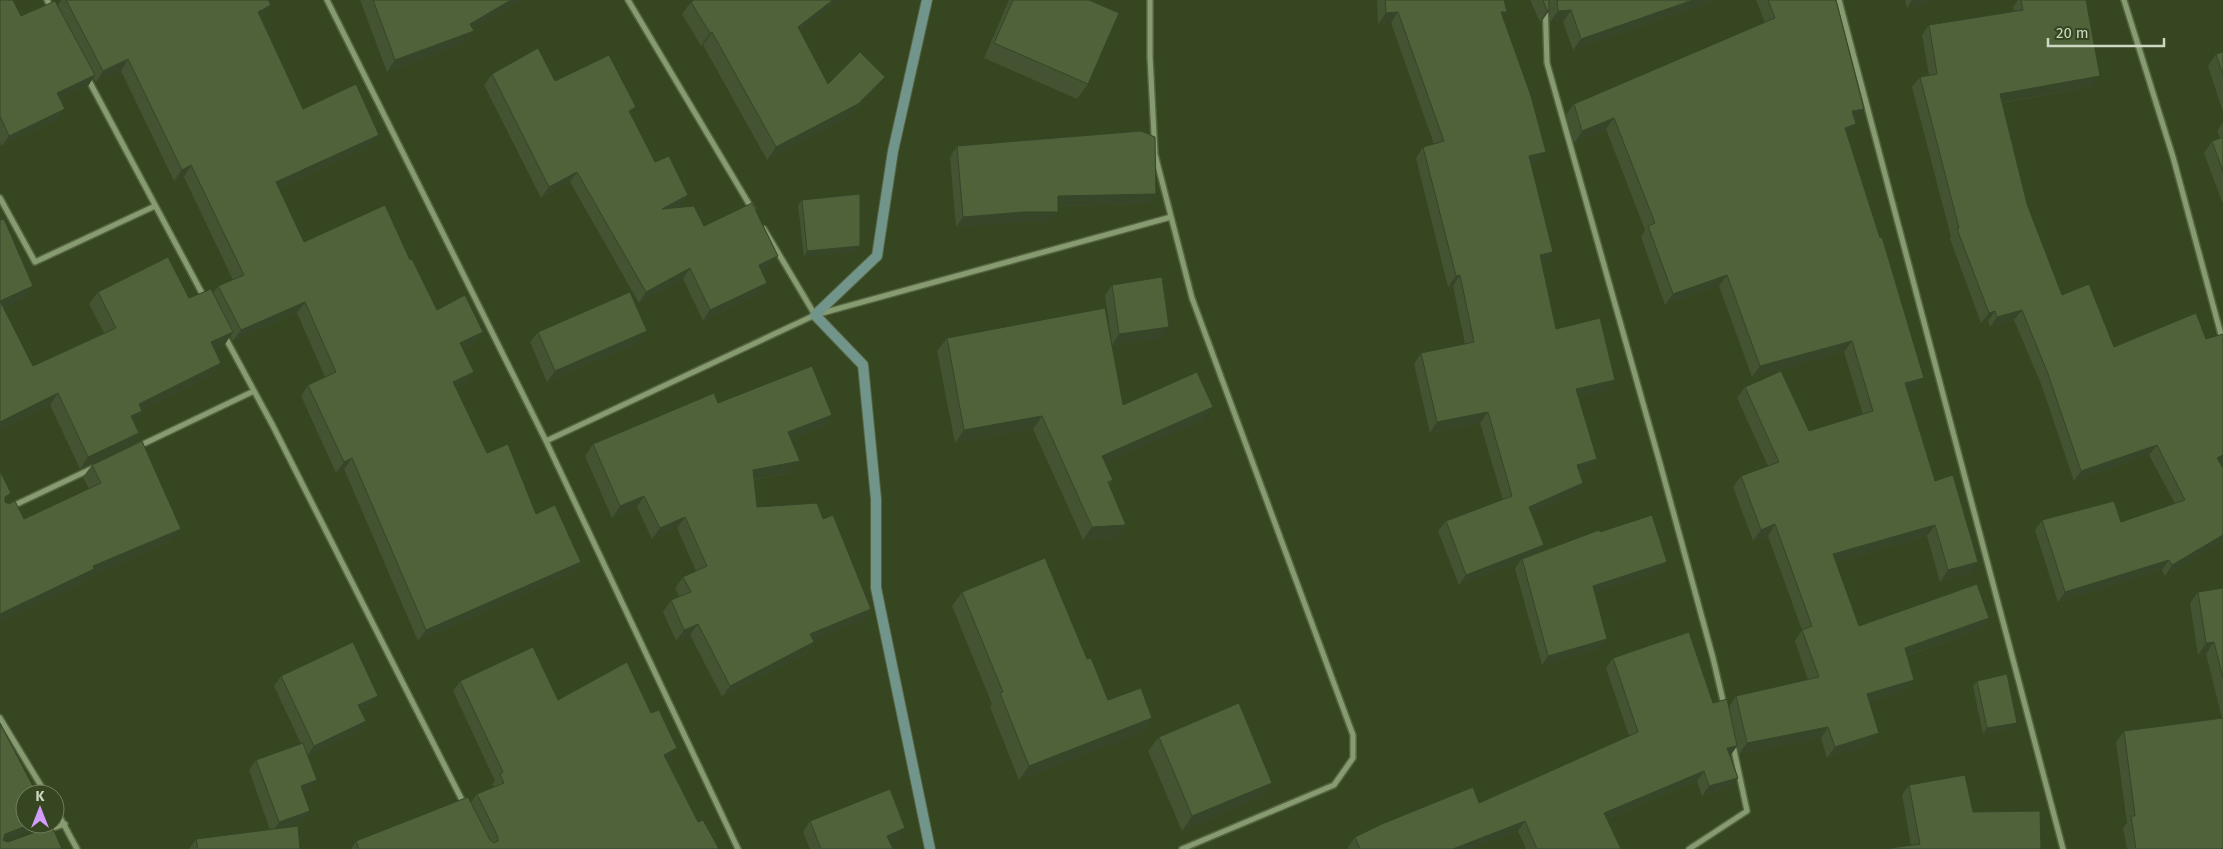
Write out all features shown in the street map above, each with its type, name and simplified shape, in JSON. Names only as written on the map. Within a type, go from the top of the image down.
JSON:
[{"type":"street","points":[[46,0],[56,17]]},
{"type":"street","points":[[327,0],[546,441],[738,849]]},
{"type":"street","points":[[628,0],[754,213]]},
{"type":"street","points":[[815,315],[877,256],[893,151],[927,0]]},
{"type":"street","points":[[1150,0],[1150,57],[1155,154],[1192,298],[1353,735],[1353,758],[1334,785],[1182,849]]},
{"type":"street","points":[[1545,0],[1547,63],[1664,477],[1713,658],[1726,715]]},
{"type":"street","points":[[1839,0],[2063,849]]},
{"type":"street","points":[[2124,0],[2173,157],[2223,342]]},
{"type":"street","points":[[83,69],[209,307]]},
{"type":"street","points":[[0,198],[35,262],[155,206]]},
{"type":"street","points":[[546,441],[815,315],[1171,217]]},
{"type":"street","points":[[760,221],[815,315],[863,365],[876,499],[876,588],[930,849]]},
{"type":"street","points":[[223,332],[469,814]]},
{"type":"street","points":[[131,450],[254,392]]},
{"type":"street","points":[[0,512],[96,466]]},
{"type":"street","points":[[0,718],[40,784]]},
{"type":"street","points":[[1689,849],[1747,811],[1730,734]]},
{"type":"street","points":[[65,824],[77,849]]},
{"type":"building","points":[[0,0],[13,0],[21,16],[55,1],[95,75],[57,93],[65,109],[9,136],[0,116]]},
{"type":"building","points":[[66,0],[268,0],[271,5],[258,12],[303,109],[356,84],[379,135],[276,182],[304,242],[385,205],[410,260],[412,259],[437,310],[465,295],[483,332],[460,343],[474,372],[453,382],[487,453],[508,444],[536,514],[555,505],[581,562],[426,630],[352,458],[344,462],[308,385],[336,372],[305,302],[241,330],[218,286],[244,275],[191,165],[182,170],[128,59],[103,71]]},
{"type":"building","points":[[373,0],[511,0],[470,24],[474,31],[395,60]]},
{"type":"building","points":[[694,0],[833,0],[798,27],[828,84],[860,52],[885,77],[858,104],[776,147],[712,32],[710,33],[691,2]]},
{"type":"building","points":[[1013,0],[1089,0],[1119,13],[1088,84],[994,43]]},
{"type":"building","points":[[1385,0],[1504,0],[1507,12],[1501,12],[1531,96],[1546,152],[1529,156],[1553,252],[1540,255],[1556,329],[1600,318],[1615,380],[1576,389],[1597,459],[1577,465],[1583,483],[1529,507],[1544,545],[1466,575],[1446,521],[1512,496],[1488,412],[1437,422],[1421,353],[1474,342],[1460,275],[1456,276],[1423,147],[1444,141],[1398,12],[1386,13]]},
{"type":"building","points":[[1543,0],[1549,0],[1549,11],[1547,11]]},
{"type":"building","points":[[1557,0],[1693,0],[1581,39],[1571,10],[1558,11]]},
{"type":"building","points":[[1768,0],[1836,0],[1864,109],[1852,111],[1856,124],[1845,128],[1880,238],[1882,237],[1924,378],[1905,383],[1935,481],[1953,475],[1978,562],[1948,570],[1935,525],[1833,554],[1859,626],[1977,584],[1989,618],[1905,648],[1914,680],[1867,694],[1879,733],[1835,747],[1828,727],[1747,743],[1736,696],[1819,677],[1802,630],[1812,626],[1775,524],[1761,530],[1741,476],[1779,462],[1745,387],[1781,371],[1809,431],[1873,411],[1852,341],[1760,366],[1727,275],[1673,294],[1648,226],[1655,223],[1614,118],[1582,131],[1574,104],[1775,18]]},
{"type":"building","points":[[2021,0],[2086,0],[2100,76],[2000,94],[2027,204],[2062,295],[2089,284],[2114,347],[2196,313],[2206,339],[2223,334],[2223,455],[2217,458],[2223,468],[2223,535],[2172,565],[2169,560],[2065,592],[2042,520],[2114,501],[2121,522],[2185,500],[2157,445],[2081,471],[2048,374],[2022,310],[1997,317],[1995,311],[1989,313],[1957,229],[1959,228],[1920,77],[1937,74],[1929,25],[2023,10]]},
{"type":"building","points":[[538,48],[555,81],[609,55],[636,107],[629,111],[655,162],[669,156],[688,195],[662,209],[694,206],[704,226],[752,203],[778,256],[759,265],[767,283],[710,310],[690,268],[646,292],[577,172],[549,187],[492,74]]},
{"type":"building","points":[[2223,52],[2223,75],[2216,54]]},
{"type":"building","points":[[1141,131],[1155,137],[1156,194],[1058,196],[1058,212],[1024,212],[963,217],[957,146]]},
{"type":"building","points":[[2223,137],[2223,172],[2212,141]]},
{"type":"building","points":[[860,194],[860,246],[807,251],[802,200]]},
{"type":"building","points":[[4,219],[33,286],[0,301],[0,220]]},
{"type":"building","points":[[168,257],[189,298],[211,289],[233,332],[211,342],[221,363],[139,404],[142,411],[131,416],[139,433],[88,457],[58,393],[0,422],[0,301],[33,366],[116,328],[98,292]]},
{"type":"building","points":[[1162,277],[1169,327],[1119,334],[1112,285]]},
{"type":"building","points":[[630,292],[647,331],[555,371],[538,332]]},
{"type":"building","points":[[1105,308],[1123,405],[1197,372],[1213,407],[1102,456],[1113,480],[1108,482],[1126,525],[1092,527],[1042,416],[964,430],[947,338]]},
{"type":"building","points":[[812,366],[832,415],[788,432],[800,461],[753,470],[757,507],[817,503],[823,519],[833,515],[871,609],[810,634],[814,642],[730,686],[698,624],[684,630],[671,600],[691,592],[683,577],[707,566],[685,517],[660,528],[644,496],[620,506],[593,444],[714,393],[718,403]]},
{"type":"building","points":[[142,441],[181,529],[93,566],[94,569],[0,614],[0,471],[11,493],[5,497],[5,502],[9,504],[15,501],[24,519],[101,483],[92,465]]},
{"type":"building","points":[[1652,515],[1667,562],[1593,586],[1607,639],[1548,656],[1522,559],[1599,530],[1600,532]]},
{"type":"building","points":[[1045,558],[1087,659],[1091,658],[1108,700],[1141,688],[1152,718],[1029,766],[1000,693],[1003,692],[962,592]]},
{"type":"building","points":[[2223,588],[2223,678],[2214,642],[2206,643],[2198,592]]},
{"type":"building","points":[[1689,632],[1713,703],[1727,699],[1737,746],[1727,748],[1738,778],[1709,786],[1704,771],[1604,813],[1621,849],[1537,849],[1525,821],[1453,849],[1360,849],[1355,837],[1382,824],[1473,787],[1479,803],[1638,732],[1613,658]]},
{"type":"building","points":[[353,642],[378,696],[358,705],[366,721],[314,746],[281,676]]},
{"type":"building","points":[[533,647],[558,700],[627,662],[651,713],[659,710],[677,748],[664,755],[698,822],[703,820],[719,849],[359,849],[356,841],[468,797],[490,840],[494,843],[498,841],[498,837],[477,794],[504,783],[500,774],[503,772],[460,681]]},
{"type":"building","points":[[2007,674],[2017,723],[1987,728],[1977,681]]},
{"type":"building","points":[[1239,703],[1272,783],[1192,816],[1159,737]]},
{"type":"building","points":[[2223,718],[2223,849],[2136,849],[2131,816],[2135,816],[2124,731]]},
{"type":"building","points":[[0,723],[32,784],[15,784],[15,830],[5,834],[3,840],[8,842],[30,834],[55,834],[62,849],[0,849]]},
{"type":"building","points":[[303,743],[317,780],[301,786],[310,811],[279,822],[256,760]]},
{"type":"building","points":[[1965,775],[1973,812],[2040,811],[2041,849],[1883,849],[1920,844],[1909,785]]},
{"type":"building","points":[[890,789],[905,828],[887,836],[893,849],[821,849],[810,821]]},
{"type":"building","points":[[298,826],[300,849],[198,849],[196,839]]}]
